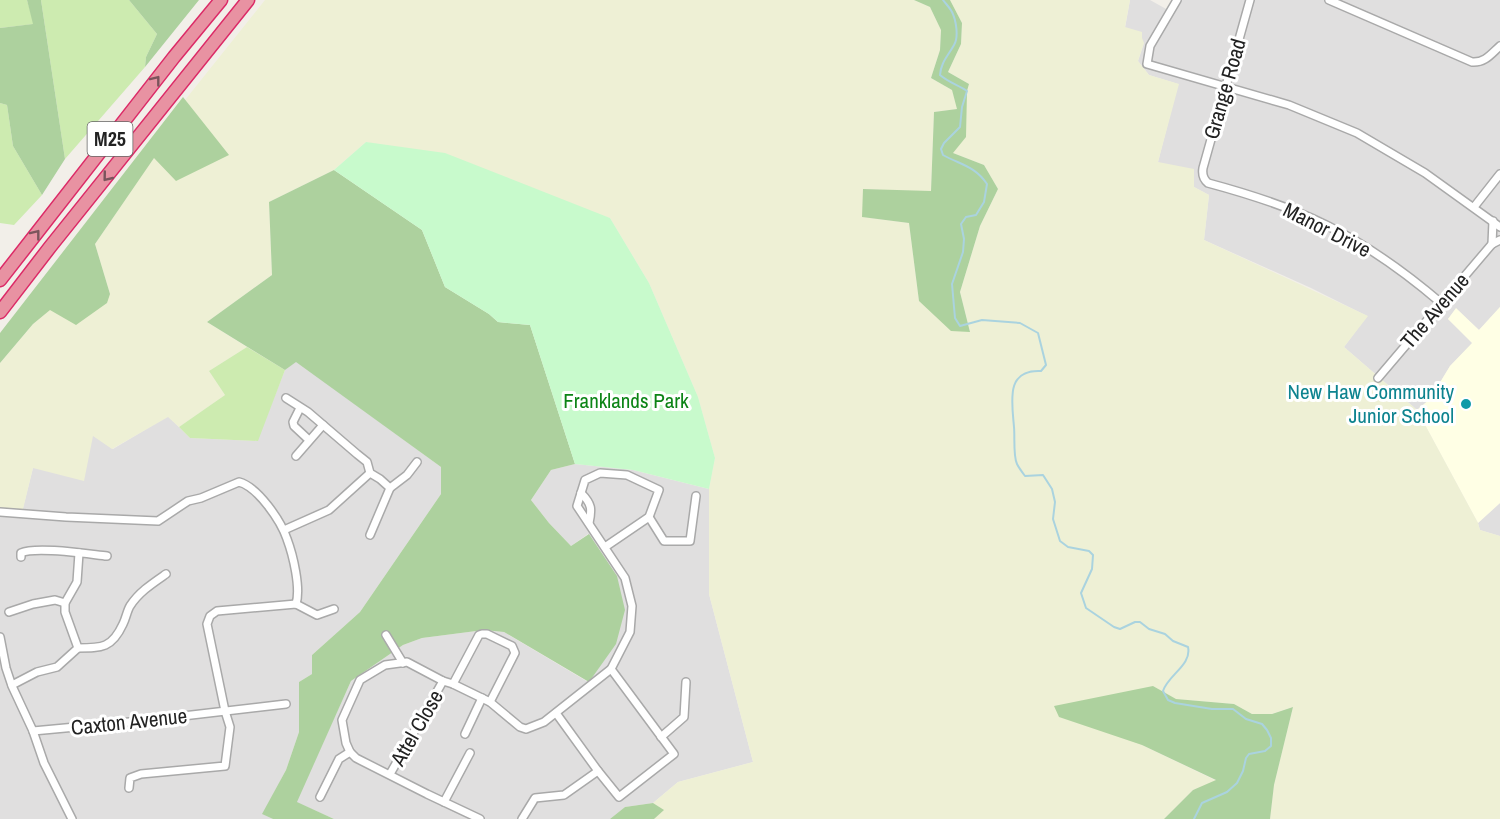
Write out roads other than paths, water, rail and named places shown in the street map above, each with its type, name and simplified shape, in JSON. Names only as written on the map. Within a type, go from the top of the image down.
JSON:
[{"type":"highway","name":"M25","points":[[0,280],[221,0]]},
{"type":"highway","name":"M25","points":[[0,312],[248,0]]},
{"type":"street","points":[[1177,0],[1150,46],[1148,64],[1289,105],[1357,133],[1425,172],[1500,227]]},
{"type":"street","name":"Grange Road","points":[[1204,178],[1203,168],[1250,0]]},
{"type":"street","points":[[1329,0],[1472,62],[1480,63],[1487,59],[1500,46]]},
{"type":"street","points":[[1474,207],[1500,174]]},
{"type":"street","name":"Manor Drive","points":[[1204,178],[1208,183],[1267,200],[1327,225],[1396,268],[1441,303]]},
{"type":"street","points":[[1492,244],[1493,221]]},
{"type":"street","name":"The Avenue","points":[[1378,378],[1492,244],[1500,240]]},
{"type":"street","points":[[286,398],[308,412],[366,462],[370,473],[390,488]]},
{"type":"street","points":[[300,408],[293,422],[294,426],[309,440]]},
{"type":"street","points":[[296,456],[323,425]]},
{"type":"street","points":[[370,535],[390,488],[407,475],[417,462]]},
{"type":"street","points":[[284,530],[329,510],[370,473]]},
{"type":"street","points":[[477,818],[356,758],[350,752],[342,720],[360,680],[385,665],[407,662],[490,702],[520,727],[526,729],[544,722],[611,669],[630,632],[632,606],[625,578],[577,506],[585,480],[600,473],[627,475],[659,490],[649,517],[605,547]]},
{"type":"street","points":[[0,512],[158,521],[188,501],[239,482],[246,483],[262,499],[284,530],[291,550],[296,578],[298,598],[296,604]]},
{"type":"street","points":[[581,493],[592,510],[589,523]]},
{"type":"street","points":[[649,517],[664,541],[690,541],[696,496]]},
{"type":"street","points":[[21,557],[21,553],[25,550],[107,556]]},
{"type":"street","points":[[78,648],[67,619],[65,603],[77,582],[79,553]]},
{"type":"street","points":[[12,685],[37,672],[57,667],[78,648],[97,648],[109,644],[115,638],[130,606],[146,589],[166,574]]},
{"type":"street","points":[[9,612],[55,600],[65,603]]},
{"type":"street","points":[[129,788],[130,778],[141,774],[225,766],[230,727],[207,624],[210,616],[218,611],[296,604],[317,615],[334,609]]},
{"type":"street","points":[[453,684],[477,637],[487,634],[512,646],[515,653],[490,702]]},
{"type":"street","points":[[386,635],[403,663]]},
{"type":"street","points":[[0,637],[12,685],[33,731],[44,763],[72,819]]},
{"type":"street","points":[[556,713],[619,797],[674,754],[611,669]]},
{"type":"street","name":"Attel Close","points":[[390,774],[443,681]]},
{"type":"street","points":[[661,737],[684,717],[686,682]]},
{"type":"street","points":[[465,734],[482,698]]},
{"type":"street","name":"Caxton Avenue","points":[[33,731],[286,705]]},
{"type":"street","points":[[320,797],[339,759],[350,752]]},
{"type":"street","points":[[444,802],[470,753]]},
{"type":"street","points":[[522,819],[535,798],[564,795],[598,771]]},
{"type":"waterway","points":[[943,0],[953,15],[957,33],[956,42],[943,63],[940,75],[967,91],[962,107],[960,127],[941,149],[943,155],[973,170],[987,184],[984,202],[976,215],[966,217],[961,224],[964,239],[963,252],[952,284],[955,318],[960,326],[982,320],[1020,323],[1038,333],[1046,365],[1041,371],[1021,375],[1013,389],[1012,407],[1017,464],[1025,476],[1043,475],[1052,489],[1055,502],[1053,519],[1060,541],[1068,547],[1089,551],[1093,555],[1092,569],[1081,593],[1086,608],[1114,627],[1120,629],[1140,622],[1149,629],[1165,634],[1173,641],[1188,647],[1183,665],[1163,691],[1168,700],[1212,709],[1233,709],[1246,719],[1262,724],[1271,738],[1271,746],[1265,751],[1249,754],[1237,783],[1227,792],[1202,803],[1194,819]]},
{"type":"place","name":"New Haw Community Junior School","points":[[1466,404]]},
{"type":"park label","name":"Franklands Park","points":[[626,401]]}]
